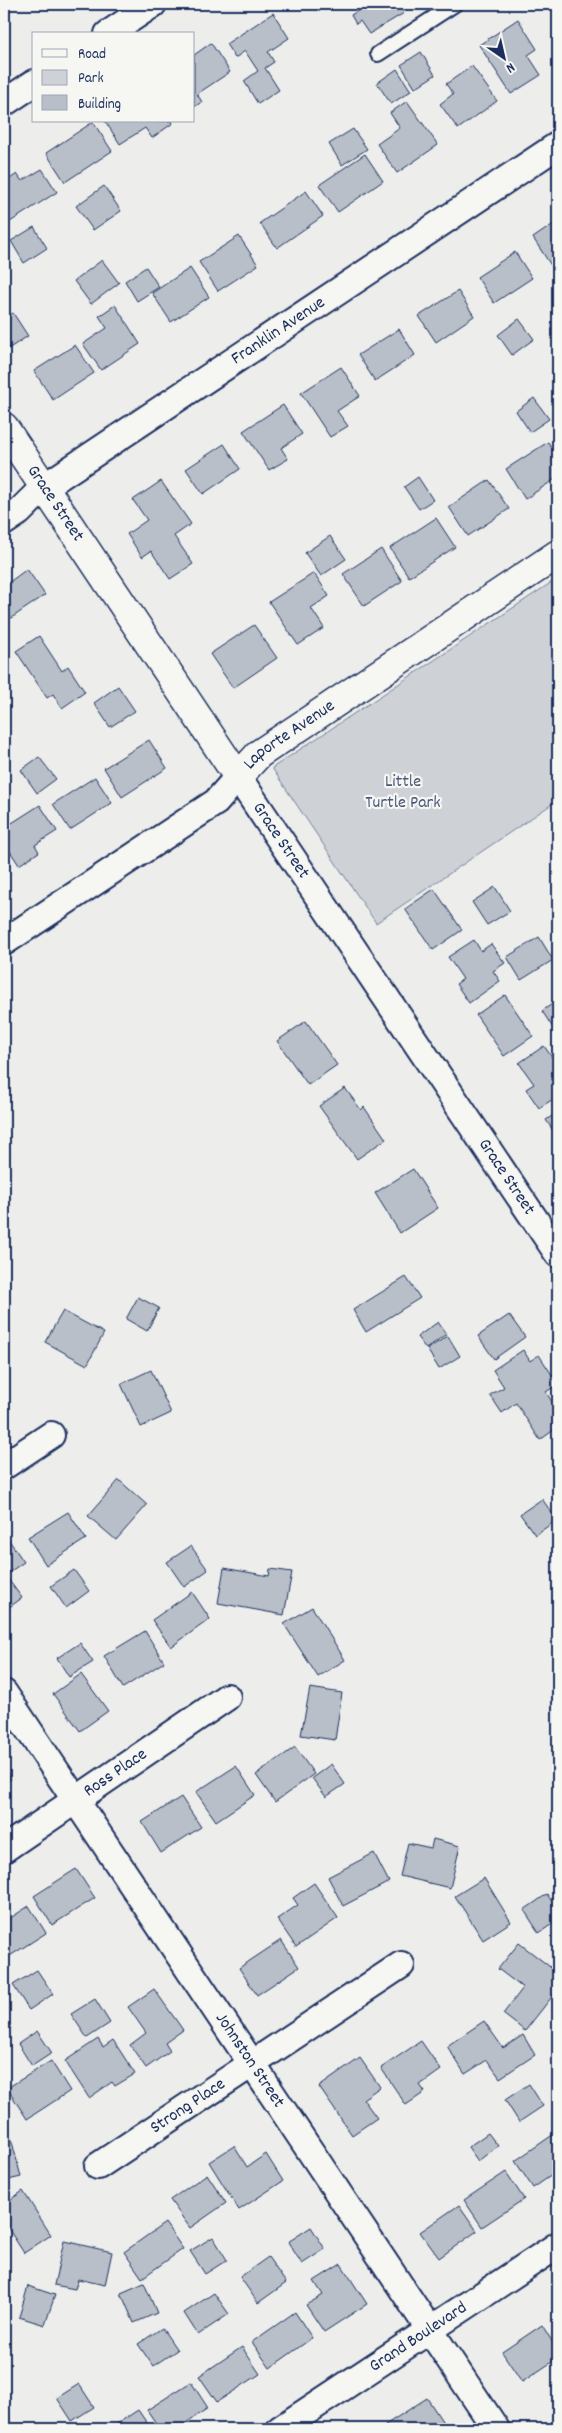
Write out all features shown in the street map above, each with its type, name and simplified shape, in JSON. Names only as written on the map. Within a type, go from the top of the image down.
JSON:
[{"type":"street","points":[[111,32],[153,4]]},
{"type":"street","points":[[4,103],[32,84]]},
{"type":"street","name":"Franklin Avenue","points":[[4,522],[19,512],[44,487],[558,145]]},
{"type":"street","name":"Grace Street","points":[[4,426],[558,1254]]},
{"type":"street","name":"Laporte Avenue","points":[[4,942],[216,802],[259,754],[558,554]]},
{"type":"street","points":[[4,1466],[51,1435]]},
{"type":"street","name":"Johnston Street","points":[[4,1693],[496,2429]]},
{"type":"street","name":"Ross Place","points":[[4,1849],[227,1697]]},
{"type":"street","name":"Strong Place","points":[[98,2166],[401,1965]]},
{"type":"street","name":"Grand Boulevard","points":[[280,2429],[558,2244]]},
{"type":"lane","points":[[378,54],[455,4]]},
{"type":"green space","name":"Little Turtle Park","points":[[558,578],[558,800],[376,923],[272,768]]},
{"type":"building","points":[[4,4],[13,4],[4,11]]},
{"type":"building","points":[[369,4],[398,4],[404,13],[369,34],[360,21],[356,24],[351,15]]},
{"type":"building","points":[[273,13],[289,38],[268,52],[274,62],[265,68],[279,90],[258,104],[244,81],[258,71],[245,51],[235,58],[226,44]]},
{"type":"building","points":[[518,19],[537,49],[528,55],[541,75],[511,94],[479,45]]},
{"type":"building","points":[[211,43],[230,72],[197,94],[202,102],[195,106],[195,54]]},
{"type":"building","points":[[421,52],[435,75],[415,88],[401,65]]},
{"type":"building","points":[[472,66],[497,101],[458,129],[440,104],[453,94],[446,84]]},
{"type":"building","points":[[397,69],[411,91],[391,104],[377,83]]},
{"type":"building","points":[[407,101],[438,145],[397,173],[377,144],[400,128],[390,113]]},
{"type":"building","points":[[93,122],[112,151],[65,182],[46,153]]},
{"type":"building","points":[[106,122],[173,123],[152,138],[145,128],[120,144]]},
{"type":"building","points":[[353,129],[367,149],[342,165],[329,144]]},
{"type":"building","points":[[365,154],[383,181],[338,212],[319,185]]},
{"type":"building","points":[[42,169],[57,192],[10,222],[4,212],[4,183],[17,174],[22,181]]},
{"type":"building","points":[[104,186],[121,211],[93,230],[76,206]]},
{"type":"building","points":[[306,191],[323,216],[277,248],[260,223]]},
{"type":"building","points":[[558,221],[558,276],[533,238]]},
{"type":"building","points":[[34,227],[47,248],[24,263],[11,241]]},
{"type":"building","points":[[239,236],[258,265],[218,291],[199,262]]},
{"type":"building","points":[[515,252],[532,278],[494,303],[477,277]]},
{"type":"building","points":[[102,260],[119,283],[91,304],[74,281]]},
{"type":"building","points":[[146,267],[159,287],[137,301],[125,281]]},
{"type":"building","points":[[190,268],[209,297],[171,322],[152,293]]},
{"type":"building","points":[[458,291],[474,316],[436,342],[419,316]]},
{"type":"building","points":[[115,305],[140,344],[101,370],[83,344],[107,328],[99,316]]},
{"type":"building","points":[[13,313],[28,336],[5,351],[4,319]]},
{"type":"building","points":[[519,319],[534,339],[512,355],[498,335]]},
{"type":"building","points":[[399,329],[415,355],[375,381],[358,355]]},
{"type":"building","points":[[75,345],[94,373],[53,400],[34,371]]},
{"type":"building","points":[[341,367],[360,396],[337,411],[348,426],[330,437],[301,393]]},
{"type":"building","points":[[534,398],[549,419],[530,432],[516,411]]},
{"type":"building","points":[[283,405],[302,434],[281,448],[288,459],[269,470],[243,431]]},
{"type":"building","points":[[548,442],[558,458],[558,477],[525,499],[506,469]]},
{"type":"building","points":[[224,444],[240,469],[203,494],[186,469]]},
{"type":"building","points":[[418,477],[433,500],[419,509],[404,487]]},
{"type":"building","points":[[489,480],[509,509],[468,536],[449,507]]},
{"type":"building","points":[[161,481],[191,524],[174,536],[193,564],[170,579],[151,551],[142,557],[127,534],[147,520],[133,500]]},
{"type":"building","points":[[436,518],[455,547],[409,577],[390,548]]},
{"type":"building","points":[[330,536],[346,559],[321,576],[305,553]]},
{"type":"building","points":[[381,549],[402,581],[364,606],[343,574]]},
{"type":"building","points":[[27,569],[45,595],[4,623],[4,586]]},
{"type":"building","points":[[314,573],[329,596],[311,608],[324,628],[298,645],[269,602]]},
{"type":"building","points":[[254,625],[277,658],[233,688],[210,654]]},
{"type":"building","points":[[39,636],[62,671],[68,666],[85,692],[62,708],[53,694],[47,698],[16,651]]},
{"type":"building","points":[[118,686],[135,711],[110,727],[94,703]]},
{"type":"building","points":[[149,740],[167,768],[122,797],[104,768]]},
{"type":"building","points":[[39,757],[56,779],[37,793],[21,770]]},
{"type":"building","points":[[95,777],[112,803],[70,830],[53,804]]},
{"type":"building","points":[[40,805],[57,831],[35,845],[39,852],[19,865],[4,842],[4,828]]},
{"type":"building","points":[[4,865],[9,873],[4,876]]},
{"type":"building","points":[[495,887],[510,911],[487,925],[472,902]]},
{"type":"building","points":[[434,889],[462,930],[433,950],[405,909]]},
{"type":"building","points":[[539,937],[553,960],[521,980],[507,957]]},
{"type":"building","points":[[474,940],[481,951],[491,944],[505,963],[493,971],[500,981],[469,1003],[456,984],[463,979],[448,957]]},
{"type":"building","points":[[505,995],[533,1036],[504,1056],[476,1015]]},
{"type":"building","points":[[558,1000],[558,1029],[555,1031],[542,1011]]},
{"type":"building","points":[[306,1021],[337,1065],[308,1085],[277,1041]]},
{"type":"building","points":[[544,1046],[558,1066],[558,1096],[539,1108],[526,1089],[534,1084],[519,1063]]},
{"type":"building","points":[[345,1088],[361,1110],[364,1107],[386,1139],[357,1159],[319,1106]]},
{"type":"building","points":[[558,1112],[558,1138],[546,1120]]},
{"type":"building","points":[[413,1169],[438,1208],[400,1233],[375,1193]]},
{"type":"building","points":[[406,1277],[420,1298],[366,1332],[353,1310]]},
{"type":"building","points":[[138,1297],[159,1308],[147,1331],[126,1319]]},
{"type":"building","points":[[63,1311],[104,1333],[87,1365],[45,1342]]},
{"type":"building","points":[[509,1315],[525,1337],[494,1359],[478,1336]]},
{"type":"building","points":[[438,1322],[446,1334],[426,1349],[417,1337]]},
{"type":"building","points":[[448,1336],[460,1356],[439,1369],[427,1349]]},
{"type":"building","points":[[523,1350],[530,1361],[539,1355],[558,1384],[546,1392],[558,1412],[558,1427],[540,1440],[516,1403],[502,1413],[490,1395],[504,1387],[493,1370]]},
{"type":"building","points":[[151,1370],[171,1413],[141,1427],[121,1384]]},
{"type":"building","points":[[119,1480],[147,1505],[116,1540],[88,1516]]},
{"type":"building","points":[[542,1499],[557,1520],[535,1535],[520,1514]]},
{"type":"building","points":[[68,1512],[86,1539],[46,1565],[28,1537]]},
{"type":"building","points":[[4,1533],[24,1562],[5,1575],[22,1598],[4,1611]]},
{"type":"building","points":[[191,1546],[208,1570],[184,1587],[167,1562]]},
{"type":"building","points":[[224,1568],[269,1576],[270,1569],[292,1572],[284,1615],[218,1603]]},
{"type":"building","points":[[74,1570],[89,1591],[66,1608],[51,1586]]},
{"type":"building","points":[[192,1592],[210,1619],[171,1647],[152,1620]]},
{"type":"building","points":[[312,1607],[345,1660],[318,1677],[284,1624]]},
{"type":"building","points":[[145,1631],[164,1662],[123,1688],[104,1656]]},
{"type":"building","points":[[80,1643],[93,1662],[69,1677],[57,1658]]},
{"type":"building","points":[[81,1674],[108,1711],[80,1731],[53,1694]]},
{"type":"building","points":[[310,1688],[342,1693],[335,1740],[301,1735]]},
{"type":"building","points":[[295,1747],[314,1774],[275,1802],[256,1775]]},
{"type":"building","points":[[331,1764],[345,1784],[326,1797],[312,1778]]},
{"type":"building","points":[[236,1766],[255,1795],[216,1821],[196,1792]]},
{"type":"building","points":[[4,1768],[11,1779],[4,1784]]},
{"type":"building","points":[[181,1797],[201,1827],[161,1853],[142,1822]]},
{"type":"building","points":[[433,1839],[460,1846],[450,1888],[400,1876],[408,1843],[431,1848]]},
{"type":"building","points":[[374,1853],[389,1882],[343,1906],[328,1877]]},
{"type":"building","points":[[76,1869],[95,1898],[52,1925],[34,1896]]},
{"type":"building","points":[[484,1878],[511,1922],[483,1940],[455,1896]]},
{"type":"building","points":[[314,1883],[338,1918],[296,1947],[277,1919],[298,1905],[293,1898]]},
{"type":"building","points":[[547,1894],[558,1911],[558,1920],[539,1933],[524,1910]]},
{"type":"building","points":[[29,1906],[46,1933],[5,1959],[4,1922]]},
{"type":"building","points":[[281,1940],[299,1967],[257,1995],[239,1968]]},
{"type":"building","points":[[519,1943],[558,1973],[558,1989],[525,2031],[503,2014],[523,1988],[498,1969]]},
{"type":"building","points":[[37,1970],[53,1994],[29,2010],[13,1985]]},
{"type":"building","points":[[154,1989],[183,2030],[165,2043],[170,2051],[146,2068],[130,2045],[146,2033],[128,2007]]},
{"type":"building","points":[[95,1999],[110,2023],[87,2038],[71,2014]]},
{"type":"building","points":[[484,2021],[503,2048],[523,2035],[535,2055],[500,2078],[487,2060],[465,2074],[447,2046]]},
{"type":"building","points":[[37,2031],[52,2053],[32,2066],[18,2044]]},
{"type":"building","points":[[98,2039],[103,2047],[113,2040],[135,2074],[115,2086],[112,2082],[89,2098],[65,2061]]},
{"type":"building","points":[[421,2041],[441,2070],[420,2085],[425,2092],[406,2105],[381,2068]]},
{"type":"building","points":[[360,2058],[380,2087],[363,2099],[377,2118],[352,2135],[319,2087]]},
{"type":"building","points":[[51,2061],[70,2091],[27,2119],[7,2088]]},
{"type":"building","points":[[529,2084],[543,2106],[519,2122],[505,2100]]},
{"type":"building","points":[[488,2133],[498,2146],[478,2161],[468,2147]]},
{"type":"building","points":[[10,2134],[21,2177],[4,2181],[4,2135]]},
{"type":"building","points":[[554,2134],[558,2141],[558,2171],[533,2188],[515,2161]]},
{"type":"building","points":[[234,2146],[247,2167],[266,2154],[283,2181],[239,2210],[209,2162]]},
{"type":"building","points":[[506,2172],[524,2199],[482,2227],[464,2200]]},
{"type":"building","points":[[207,2174],[226,2203],[190,2228],[170,2200]]},
{"type":"building","points":[[23,2191],[51,2235],[24,2253],[4,2222],[4,2204]]},
{"type":"building","points":[[459,2205],[477,2231],[439,2258],[420,2232]]},
{"type":"building","points":[[165,2223],[183,2249],[142,2278],[124,2252]]},
{"type":"building","points":[[311,2227],[325,2249],[302,2264],[288,2242]]},
{"type":"building","points":[[213,2237],[227,2260],[205,2274],[190,2251]]},
{"type":"building","points":[[64,2241],[112,2252],[105,2285],[78,2279],[75,2289],[54,2285]]},
{"type":"building","points":[[268,2257],[286,2283],[258,2303],[240,2277]]},
{"type":"building","points":[[341,2264],[367,2304],[324,2332],[306,2305],[323,2295],[314,2281]]},
{"type":"building","points":[[144,2283],[157,2313],[134,2323],[121,2293]]},
{"type":"building","points":[[28,2286],[55,2295],[45,2325],[19,2317]]},
{"type":"building","points":[[214,2293],[229,2314],[198,2335],[184,2313]]},
{"type":"building","points":[[295,2312],[312,2338],[270,2368],[252,2342]]},
{"type":"building","points":[[542,2325],[558,2351],[558,2358],[522,2382],[502,2352]]},
{"type":"building","points":[[162,2328],[177,2350],[153,2366],[138,2344]]},
{"type":"building","points":[[242,2347],[260,2374],[217,2402],[199,2376]]},
{"type":"building","points":[[191,2382],[208,2408],[177,2429],[160,2429],[147,2410]]},
{"type":"building","points":[[79,2384],[94,2407],[72,2421],[57,2398]]},
{"type":"building","points":[[427,2398],[444,2424],[435,2429],[388,2429],[385,2425]]},
{"type":"building","points":[[138,2410],[151,2429],[109,2429]]}]
